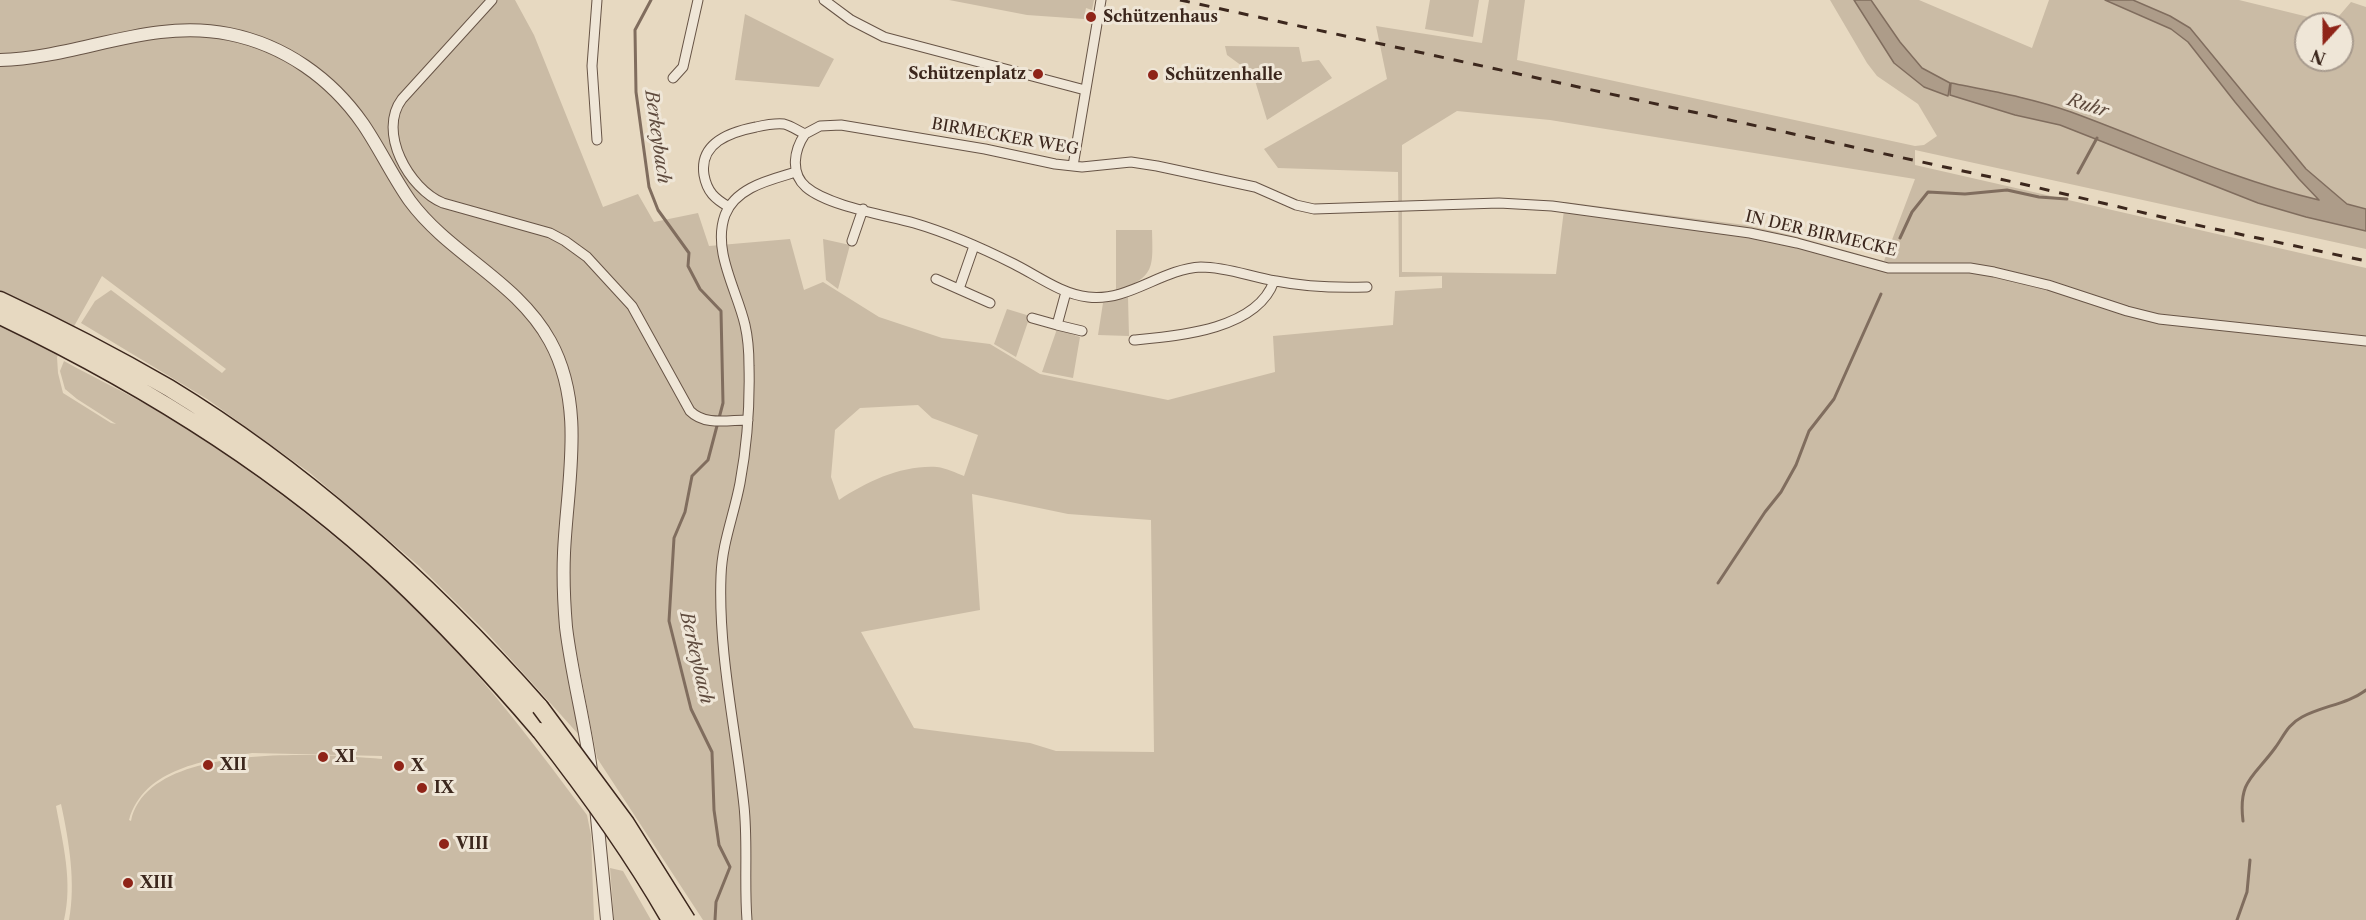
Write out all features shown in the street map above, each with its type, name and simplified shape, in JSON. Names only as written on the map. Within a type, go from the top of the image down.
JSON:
[{"type":"highway","points":[[0,300],[105,360],[282,482],[392,574],[444,624],[540,731],[584,788],[624,846],[670,920]]},
{"type":"highway","points":[[0,316],[170,389],[286,467],[394,556],[445,604],[540,707],[626,823],[687,920]]},
{"type":"street","points":[[492,0],[397,105],[392,121],[397,151],[417,186],[430,197],[451,206],[541,230],[573,246],[601,270],[632,306],[690,411],[698,417],[711,421],[748,420]]},
{"type":"street","points":[[597,0],[592,66],[597,140]]},
{"type":"street","points":[[673,78],[683,67],[698,0]]},
{"type":"street","points":[[824,0],[851,20],[884,37],[1085,90]]},
{"type":"street","points":[[1073,166],[1101,0]]},
{"type":"street","points":[[0,60],[40,56],[159,31],[203,30],[233,35],[280,52],[318,75],[349,105],[409,200],[433,228],[510,291],[533,316],[550,342],[563,374],[572,430],[572,461],[564,556],[566,627],[590,754],[607,920]]},
{"type":"street","points":[[729,207],[714,196],[705,178],[704,162],[716,142],[738,131],[773,124],[787,125],[805,134],[798,145],[796,172],[812,191],[922,226],[974,246],[1066,292],[1094,298],[1110,297],[1127,293],[1185,270],[1200,267],[1314,286],[1367,287]]},
{"type":"street","name":"BIRMECKER WEG","points":[[805,134],[820,126],[841,124],[1073,166],[1091,167],[1131,162],[1157,166],[1255,187],[1296,205],[1314,208],[1406,205]]},
{"type":"street","points":[[383,156],[397,151]]},
{"type":"street","points":[[747,920],[744,808],[731,718],[721,603],[721,576],[723,547],[740,485],[748,420],[750,364],[747,336],[721,248],[721,231],[729,207],[738,197],[749,189],[796,172]]},
{"type":"street","name":"IN DER BIRMECKE","points":[[1406,205],[1524,203],[1724,229],[1779,238],[1888,268],[1963,268],[1994,272],[2048,285],[2159,319],[2366,341]]},
{"type":"street","points":[[852,242],[863,209]]},
{"type":"street","points":[[959,289],[974,246]]},
{"type":"street","points":[[936,279],[990,303]]},
{"type":"street","points":[[1134,340],[1179,336],[1224,323],[1262,301],[1271,291],[1274,281]]},
{"type":"street","points":[[1057,325],[1066,292]]},
{"type":"street","points":[[1032,318],[1082,332]]},
{"type":"shaded area","points":[[0,0],[515,0],[534,35],[603,207],[638,194],[654,222],[698,213],[709,246],[790,239],[804,290],[823,282],[879,317],[942,338],[990,344],[1040,374],[1168,400],[1275,372],[1273,336],[1393,325],[1395,291],[1442,288],[1442,276],[1399,277],[1398,172],[1278,168],[1264,149],[1387,79],[1376,26],[1482,43],[1489,0],[1525,0],[1517,60],[1915,146],[1924,145],[1937,136],[1918,104],[1877,76],[1830,0],[1919,0],[2032,48],[2049,0],[2105,0],[2171,29],[2188,42],[2299,179],[2321,201],[2225,173],[2069,112],[2032,100],[1951,83],[1950,95],[2015,115],[2060,125],[2258,203],[2366,231],[2366,249],[1915,150],[1915,165],[2366,268],[2366,920],[703,920],[597,758],[572,629],[568,557],[562,525],[580,736],[486,632],[419,566],[310,473],[207,399],[81,323],[95,301],[111,290],[222,373],[226,369],[102,276],[57,357],[63,393],[116,424],[65,389],[60,371],[64,361],[159,412],[243,466],[312,518],[409,603],[497,698],[587,815],[591,835],[594,920],[69,920],[72,877],[61,804],[56,806],[64,849],[68,891],[64,920],[0,920]],"holes":[[[1457,111],[1550,120],[1915,179],[1884,261],[1745,225],[1565,202],[1556,274],[1402,272],[1402,145]],[[460,247],[494,269],[515,288],[509,296]],[[918,405],[932,418],[978,435],[964,476],[937,467],[911,469],[874,481],[839,500],[831,477],[835,430],[860,408]],[[972,494],[1068,514],[1151,520],[1154,752],[1056,751],[1030,743],[914,728],[861,632],[980,610]],[[252,753],[382,756],[382,759],[281,755],[240,758],[202,765],[169,777],[144,795],[131,821],[129,820],[137,802],[148,789],[162,778],[215,759]]]},
{"type":"shaded area","points":[[949,0],[1094,0],[1092,10],[1086,8],[1084,19],[1027,15]]},
{"type":"shaded area","points":[[1430,0],[1479,0],[1473,37],[1425,29]]},
{"type":"shaded area","points":[[1854,0],[1871,0],[1900,42],[1922,68],[1950,83],[1948,96],[1924,87],[1894,63]]},
{"type":"shaded area","points":[[2105,0],[2133,0],[2170,16],[2190,28],[2306,169],[2347,204],[2366,209],[2366,231],[2258,203],[2060,125],[2015,115],[1950,95],[1951,83],[2041,103],[2071,112],[2224,171],[2319,200],[2235,102],[2188,42],[2171,29]]},
{"type":"shaded area","points":[[2133,0],[2239,0],[2294,13],[2294,72],[2354,72],[2354,12],[2342,12],[2351,2],[2366,7],[2366,209],[2347,204],[2306,169],[2190,28],[2170,16]]},
{"type":"shaded area","points":[[745,14],[834,59],[819,87],[735,80]]},
{"type":"shaded area","points":[[1225,46],[1299,47],[1302,62],[1319,60],[1332,78],[1267,120],[1253,74],[1227,55]]},
{"type":"shaded area","points":[[1116,230],[1152,230],[1152,254],[1149,270],[1145,276],[1116,292]]},
{"type":"shaded area","points":[[823,239],[850,245],[838,289],[826,280]]},
{"type":"shaded area","points":[[1128,297],[1129,336],[1098,335],[1103,303]]},
{"type":"shaded area","points":[[1007,309],[1030,316],[1016,357],[994,344]]},
{"type":"shaded area","points":[[1057,329],[1080,337],[1073,378],[1042,372]]},
{"type":"shaded area","points":[[610,868],[623,871],[651,920],[614,920]]},
{"type":"waterway","name":"Berkeybach","points":[[651,0],[635,30],[636,92],[649,187],[658,210],[689,253],[688,266],[700,289],[721,311],[723,403],[708,460],[692,476],[685,512],[674,538],[669,621],[691,709],[712,752],[714,810],[719,845],[730,867],[716,902],[715,920]]},
{"type":"waterway","points":[[2078,173],[2097,138]]},
{"type":"waterway","points":[[1900,238],[1912,212],[1928,192],[1965,194],[2007,190],[2039,197],[2067,199]]},
{"type":"waterway","points":[[1718,583],[1781,492],[1796,465],[1809,431],[1834,399],[1881,294]]},
{"type":"waterway","points":[[2243,821],[2242,807],[2245,788],[2289,727],[2302,717],[2351,699],[2366,690]]},
{"type":"waterway","points":[[2237,920],[2247,892],[2250,860]]},
{"type":"railway","points":[[1180,0],[2366,261]]},
{"type":"place","name":"Schützenhaus","points":[[1091,17]]},
{"type":"place","name":"Schützenplatz","points":[[1038,74]]},
{"type":"place","name":"Schützenhalle","points":[[1153,75]]},
{"type":"place","name":"XI","points":[[323,757]]},
{"type":"place","name":"XII","points":[[208,765]]},
{"type":"place","name":"X","points":[[399,766]]},
{"type":"place","name":"IX","points":[[422,788]]},
{"type":"place","name":"VIII","points":[[444,844]]},
{"type":"place","name":"XIII","points":[[128,883]]},
{"type":"water label","name":"Ruhr","points":[[2088,106]]}]
